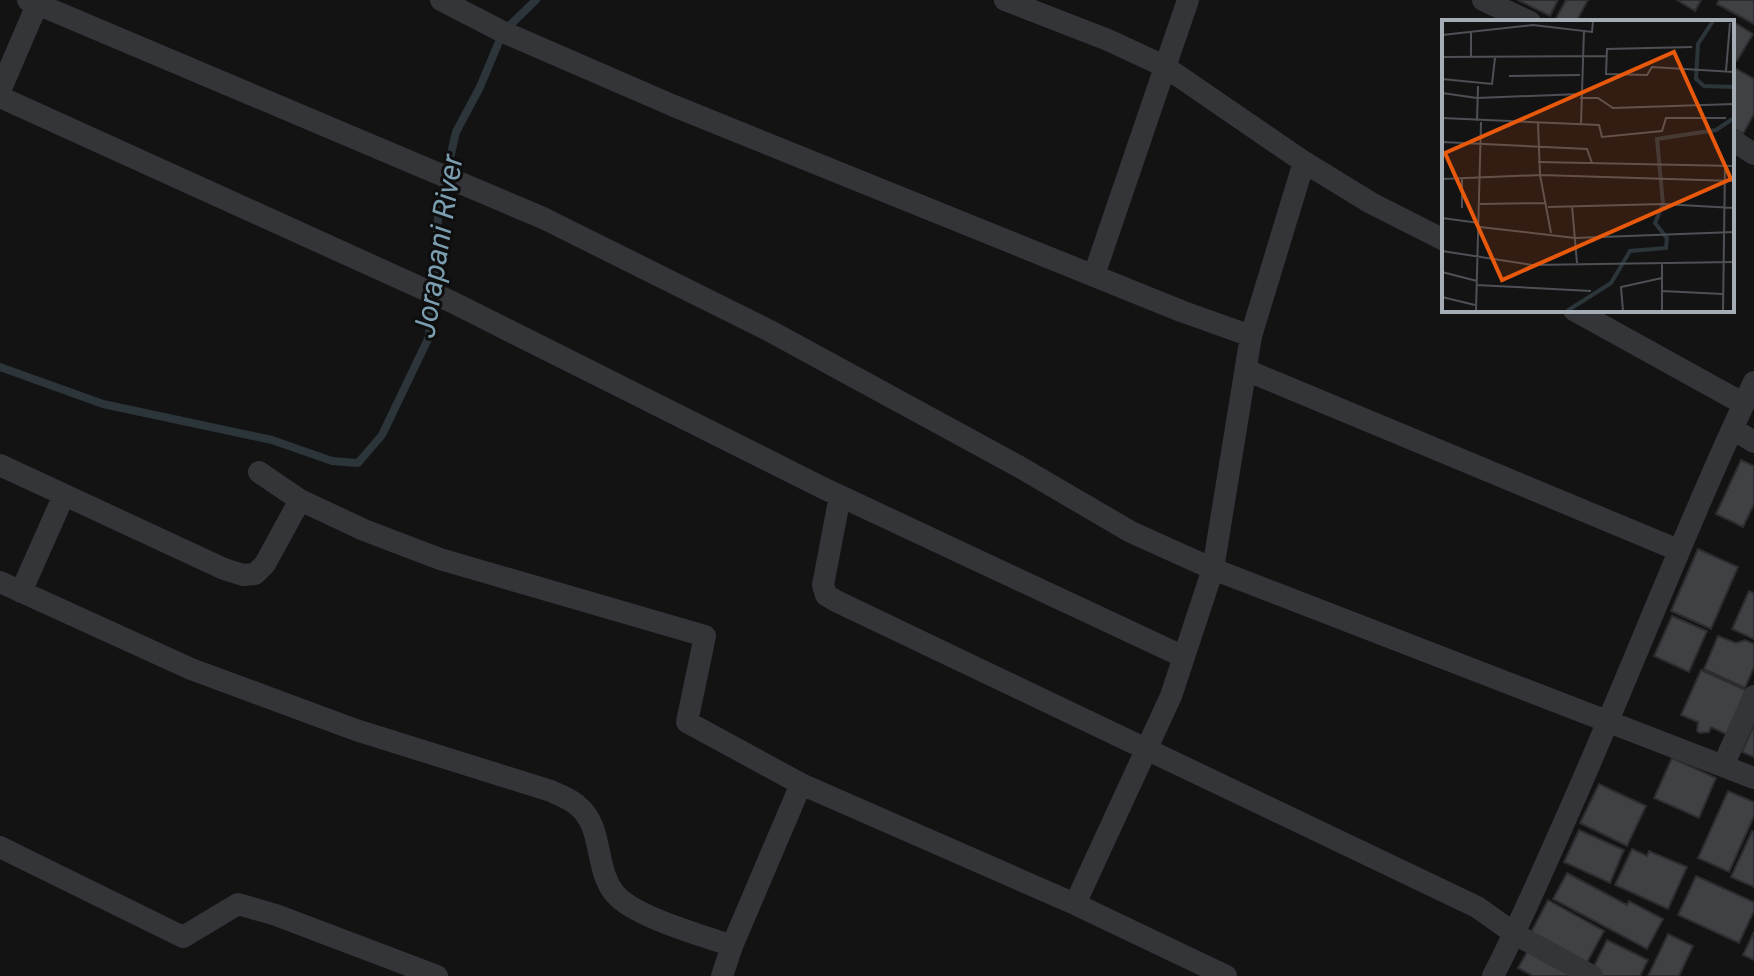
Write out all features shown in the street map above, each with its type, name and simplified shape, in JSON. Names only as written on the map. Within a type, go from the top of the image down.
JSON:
[{"type":"street","points":[[441,0],[501,31],[674,106],[1251,336]]},
{"type":"street","points":[[1005,0],[1108,40],[1164,66],[1304,162],[1371,203],[1442,239]]},
{"type":"street","points":[[1094,275],[1188,0]]},
{"type":"street","points":[[1483,0],[1526,20]]},
{"type":"street","points":[[1184,657],[840,496],[452,302],[0,94],[35,2],[543,218],[770,331],[1018,466],[1131,532],[1213,569],[1754,778]]},
{"type":"street","points":[[1734,141],[1754,154]]},
{"type":"street","points":[[1075,904],[1171,696],[1213,569],[1251,336],[1304,162]]},
{"type":"street","points":[[1578,312],[1744,404]]},
{"type":"street","points":[[1246,370],[1678,550]]},
{"type":"street","points":[[1493,976],[1515,934],[1609,721],[1678,550],[1754,382]]},
{"type":"street","points":[[1733,429],[1754,442]]},
{"type":"street","points":[[0,465],[243,575],[255,574],[265,564],[300,500]]},
{"type":"street","points":[[259,472],[300,500],[364,530],[440,559],[705,636],[687,722],[801,784],[1075,904],[1226,976]]},
{"type":"street","points":[[64,495],[10,587],[191,669],[356,730],[551,791],[579,806],[593,825],[605,878],[617,896],[638,910],[732,946]]},
{"type":"street","points":[[840,496],[823,585],[826,595],[1477,907],[1515,934],[1592,976]]},
{"type":"street","points":[[1723,766],[1754,696]]},
{"type":"street","points":[[727,975],[732,946],[801,784]]},
{"type":"street","points":[[0,847],[183,937],[238,904],[276,915],[437,976]]},
{"type":"building","points":[[1518,0],[1558,0],[1550,16]]},
{"type":"building","points":[[1566,0],[1588,0],[1577,20],[1555,20]]},
{"type":"building","points":[[1677,0],[1701,0],[1695,11]]},
{"type":"building","points":[[1719,0],[1754,0],[1754,24],[1717,4]]},
{"type":"building","points":[[1734,22],[1753,34],[1737,61],[1734,59]]},
{"type":"building","points":[[1734,70],[1754,79],[1754,114],[1743,134],[1734,129]]},
{"type":"building","points":[[1741,460],[1754,466],[1754,504],[1743,527],[1716,514]]},
{"type":"building","points":[[1698,549],[1738,567],[1711,629],[1671,611]]},
{"type":"building","points":[[1749,591],[1754,593],[1754,639],[1732,629]]},
{"type":"building","points":[[1672,616],[1707,631],[1689,672],[1654,656]]},
{"type":"building","points":[[1718,636],[1736,643],[1745,640],[1754,644],[1754,667],[1745,688],[1704,669]]},
{"type":"building","points":[[1701,670],[1748,691],[1728,735],[1711,727],[1709,732],[1700,733],[1697,731],[1698,722],[1681,715]]},
{"type":"building","points":[[1754,725],[1754,757],[1742,752]]},
{"type":"building","points":[[1672,758],[1716,778],[1699,818],[1654,798]]},
{"type":"building","points":[[1599,784],[1646,806],[1627,846],[1580,823]]},
{"type":"building","points":[[1728,791],[1754,802],[1754,816],[1729,872],[1698,858]]},
{"type":"building","points":[[1579,830],[1624,850],[1610,883],[1564,862]]},
{"type":"building","points":[[1754,832],[1754,887],[1731,877]]},
{"type":"building","points":[[1632,849],[1647,856],[1649,851],[1687,867],[1668,909],[1615,885]]},
{"type":"building","points":[[1567,873],[1627,905],[1629,901],[1663,919],[1647,949],[1553,899]]},
{"type":"building","points":[[1696,876],[1754,902],[1754,911],[1739,943],[1678,915]]},
{"type":"building","points":[[1548,900],[1604,931],[1585,966],[1529,936]]},
{"type":"building","points":[[1754,932],[1754,960],[1743,955]]},
{"type":"building","points":[[1668,934],[1693,946],[1679,976],[1648,976]]},
{"type":"building","points":[[1607,940],[1648,960],[1640,976],[1599,976],[1591,972]]},
{"type":"building","points":[[1530,947],[1583,976],[1533,976],[1518,968]]},
{"type":"waterway","name":"Jorapani River","points":[[0,367],[103,404],[272,440],[332,461],[358,463],[382,435],[429,337],[439,205],[456,132],[480,87],[503,32],[536,0]]}]
